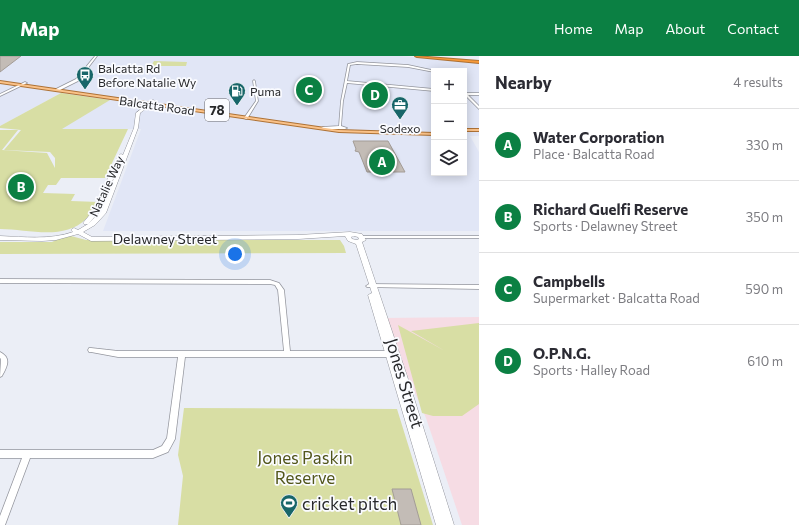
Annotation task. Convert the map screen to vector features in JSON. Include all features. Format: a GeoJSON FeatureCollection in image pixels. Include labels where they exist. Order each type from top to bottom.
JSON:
{"type":"FeatureCollection","features":[{"type":"Feature","properties":{"kind":"highway"},"geometry":{"type":"LineString","coordinates":[[417,56],[478,62]]}},
{"type":"Feature","properties":{"kind":"main road","name":"Balcatta Road"},"geometry":{"type":"LineString","coordinates":[[0,79],[151,102]]}},
{"type":"Feature","properties":{"kind":"main road","name":"Balcatta Road"},"geometry":{"type":"LineString","coordinates":[[0,82],[327,126],[431,130]]}},
{"type":"Feature","properties":{"kind":"main road","name":"Balcatta Road"},"geometry":{"type":"LineString","coordinates":[[246,115],[319,128],[356,132],[431,134]]}},
{"type":"Feature","properties":{"kind":"main road"},"geometry":{"type":"LineString","coordinates":[[467,130],[479,130]]}},
{"type":"Feature","properties":{"kind":"main road"},"geometry":{"type":"LineString","coordinates":[[467,134],[479,134]]}},
{"type":"Feature","properties":{"kind":"street"},"geometry":{"type":"LineString","coordinates":[[57,90],[78,80],[96,56]]}},
{"type":"Feature","properties":{"kind":"street"},"geometry":{"type":"LineString","coordinates":[[339,127],[349,64],[356,62],[407,66],[431,70]]}},
{"type":"Feature","properties":{"kind":"street"},"geometry":{"type":"LineString","coordinates":[[246,115],[257,101],[254,80]]}},
{"type":"Feature","properties":{"kind":"street"},"geometry":{"type":"LineString","coordinates":[[346,82],[431,90]]}},
{"type":"Feature","properties":{"kind":"street"},"geometry":{"type":"LineString","coordinates":[[0,95],[26,83]]}},
{"type":"Feature","properties":{"kind":"street"},"geometry":{"type":"LineString","coordinates":[[467,94],[479,94]]}},
{"type":"Feature","properties":{"kind":"street"},"geometry":{"type":"LineString","coordinates":[[467,96],[479,108]]}},
{"type":"Feature","properties":{"kind":"street","name":"Natalie Way"},"geometry":{"type":"LineString","coordinates":[[78,230],[98,219],[103,213],[136,128],[138,113],[151,102]]}},
{"type":"Feature","properties":{"kind":"street","name":"Natalie Way"},"geometry":{"type":"LineString","coordinates":[[78,230],[89,221],[95,213],[134,126],[136,112],[151,102]]}},
{"type":"Feature","properties":{"kind":"street"},"geometry":{"type":"LineString","coordinates":[[319,128],[339,127],[356,132]]}},
{"type":"Feature","properties":{"kind":"street","name":"Delawney Street"},"geometry":{"type":"LineString","coordinates":[[0,238],[52,239],[78,230],[91,238],[298,237],[355,239],[479,237]]}},
{"type":"Feature","properties":{"kind":"street","name":"Jones Street"},"geometry":{"type":"LineString","coordinates":[[355,239],[435,478],[448,525]]}},
{"type":"Feature","properties":{"kind":"street"},"geometry":{"type":"LineString","coordinates":[[0,281],[270,282],[277,284],[281,290],[288,354]]}},
{"type":"Feature","properties":{"kind":"street"},"geometry":{"type":"LineString","coordinates":[[371,286],[479,287]]}},
{"type":"Feature","properties":{"kind":"street"},"geometry":{"type":"LineString","coordinates":[[91,350],[118,354],[393,354]]}},
{"type":"Feature","properties":{"kind":"street"},"geometry":{"type":"LineString","coordinates":[[0,454],[153,454],[165,449],[171,439],[182,354]]}},
{"type":"Feature","properties":{"kind":"street","name":"Jones Street"},"geometry":{"type":"LineString","coordinates":[[393,354],[441,525]]}},
{"type":"Feature","properties":{"kind":"street"},"geometry":{"type":"LineString","coordinates":[[0,355],[4,358],[4,366],[0,374]]}},
{"type":"Feature","properties":{"kind":"street"},"geometry":{"type":"LineString","coordinates":[[2,525],[28,454]]}},
{"type":"Feature","properties":{"kind":"shaded area"},"geometry":{"type":"Polygon","coordinates":[[[0,56],[400,56],[479,63],[479,136],[470,136],[479,152],[479,231],[103,231],[141,129],[61,129],[61,93],[0,126],[0,56]]]}},
{"type":"Feature","properties":{"kind":"shaded area"},"geometry":{"type":"Polygon","coordinates":[[[479,317],[479,525],[462,525],[426,418],[382,318],[479,317]]]}},
{"type":"Feature","properties":{"kind":"green space"},"geometry":{"type":"Polygon","coordinates":[[[154,61],[187,62],[186,66],[151,66],[154,61]]]}},
{"type":"Feature","properties":{"kind":"green space"},"geometry":{"type":"Polygon","coordinates":[[[61,93],[110,100],[62,129],[128,129],[105,178],[61,178],[56,185],[48,185],[43,193],[75,194],[71,201],[99,202],[86,219],[77,226],[67,230],[57,232],[34,232],[0,229],[0,130],[18,130],[2,150],[47,153],[55,168],[55,158],[50,152],[4,150],[21,130],[0,128],[0,126],[61,93]]]}},
{"type":"Feature","properties":{"kind":"green space"},"geometry":{"type":"Polygon","coordinates":[[[71,236],[86,240],[340,240],[346,253],[0,254],[0,242],[52,242],[60,238],[71,236]]]}},
{"type":"Feature","properties":{"kind":"green space"},"geometry":{"type":"Polygon","coordinates":[[[479,323],[479,404],[462,416],[433,416],[422,413],[398,325],[445,351],[411,331],[479,323]]]}},
{"type":"Feature","properties":{"kind":"green space","name":"Jones Paskin Reserve"},"geometry":{"type":"Polygon","coordinates":[[[184,408],[397,409],[433,525],[178,525],[183,476],[178,455],[184,408]]]}},
{"type":"Feature","properties":{"kind":"building"},"geometry":{"type":"Polygon","coordinates":[[[0,56],[21,56],[0,72],[0,56]]]}},
{"type":"Feature","properties":{"kind":"building"},"geometry":{"type":"Polygon","coordinates":[[[353,141],[388,141],[405,172],[367,172],[359,152],[355,151],[356,149],[353,141]]]}},
{"type":"Feature","properties":{"kind":"building"},"geometry":{"type":"Polygon","coordinates":[[[392,489],[411,489],[421,525],[401,525],[392,489]]]}},
{"type":"Feature","properties":{"kind":"place","name":"Balcatta Rd Before Natalie Wy"},"geometry":{"type":"Point","coordinates":[85,90]}},
{"type":"Feature","properties":{"kind":"place","name":"Campbells"},"geometry":{"type":"Point","coordinates":[309,90]}},
{"type":"Feature","properties":{"kind":"place","name":"O.P.N.G."},"geometry":{"type":"Point","coordinates":[375,95]}},
{"type":"Feature","properties":{"kind":"place","name":"Puma"},"geometry":{"type":"Point","coordinates":[237,106]}},
{"type":"Feature","properties":{"kind":"place","name":"Sodexo"},"geometry":{"type":"Point","coordinates":[400,120]}},
{"type":"Feature","properties":{"kind":"place","name":"Water Corporation"},"geometry":{"type":"Point","coordinates":[382,162]}},
{"type":"Feature","properties":{"kind":"place","name":"Richard Guelfi Reserve"},"geometry":{"type":"Point","coordinates":[21,187]}},
{"type":"Feature","properties":{"kind":"place","name":"cricket pitch"},"geometry":{"type":"Point","coordinates":[289,518]}}]}
